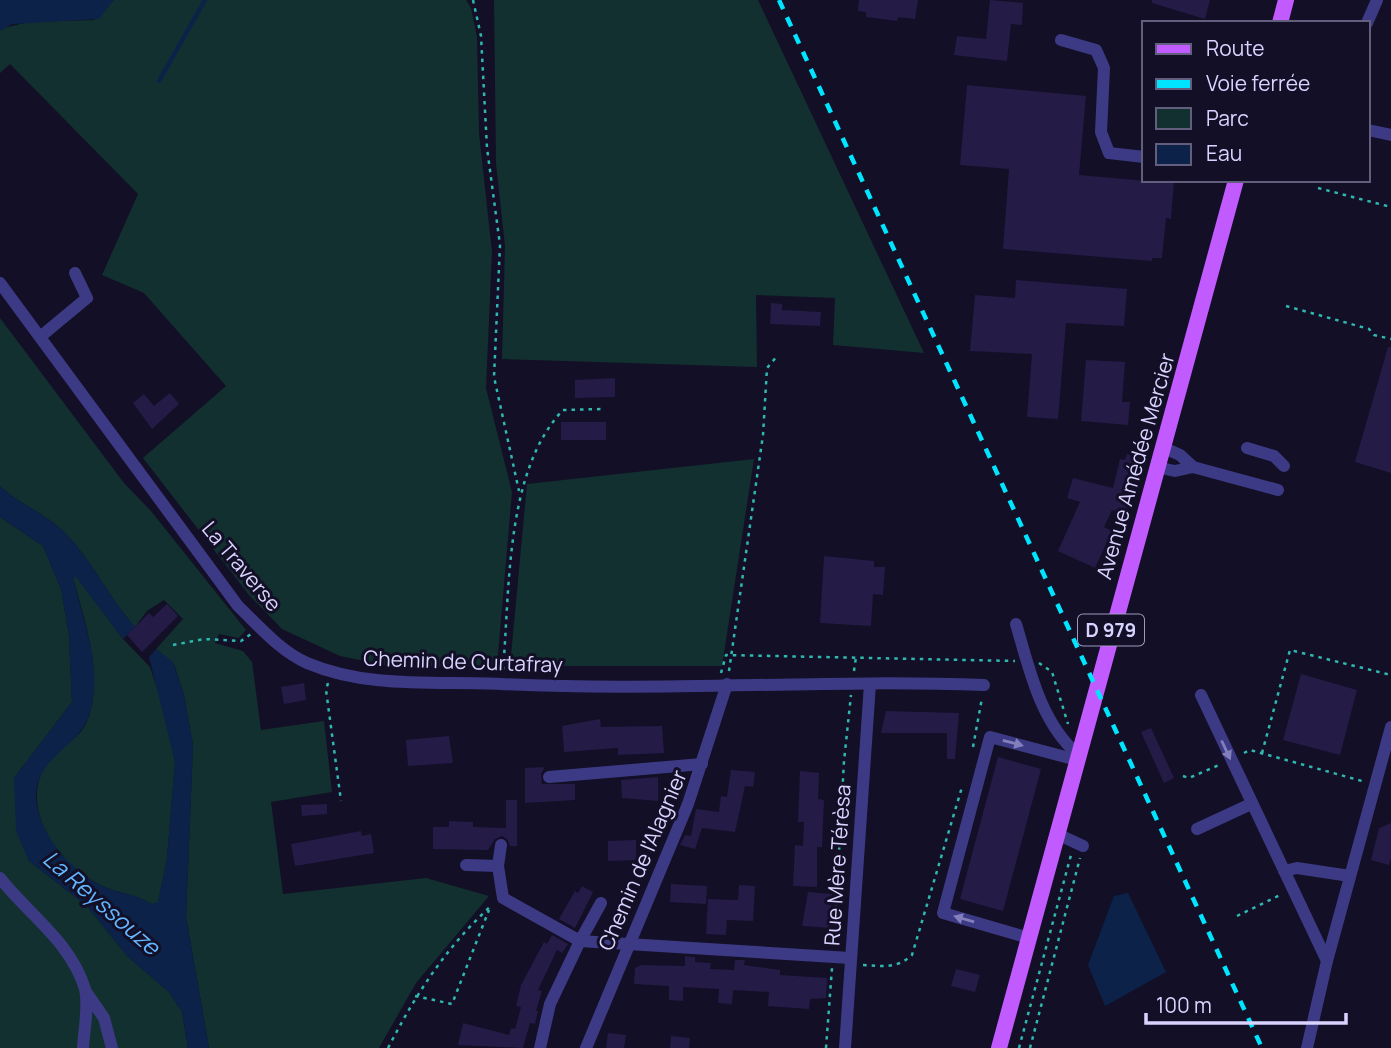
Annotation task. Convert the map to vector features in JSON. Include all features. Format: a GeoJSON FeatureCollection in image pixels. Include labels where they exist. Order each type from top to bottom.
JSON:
{"type":"FeatureCollection","features":[{"type":"Feature","properties":{"kind":"main road"},"geometry":{"type":"LineString","coordinates":[[1281,21],[1286,0]]}},
{"type":"Feature","properties":{"kind":"main road","name":"Avenue Amédée Mercier"},"geometry":{"type":"LineString","coordinates":[[999,1048],[1235,182]]}},
{"type":"Feature","properties":{"kind":"street"},"geometry":{"type":"LineString","coordinates":[[1368,21],[1377,0]]}},
{"type":"Feature","properties":{"kind":"street"},"geometry":{"type":"LineString","coordinates":[[1061,40],[1096,50],[1104,68],[1101,132],[1109,153],[1142,157]]}},
{"type":"Feature","properties":{"kind":"street"},"geometry":{"type":"LineString","coordinates":[[1370,130],[1391,135]]}},
{"type":"Feature","properties":{"kind":"street"},"geometry":{"type":"LineString","coordinates":[[40,337],[87,298],[75,273]]}},
{"type":"Feature","properties":{"kind":"street","name":"Chemin de Curtafray"},"geometry":{"type":"LineString","coordinates":[[0,283],[238,606],[274,642],[306,662],[332,671],[394,682],[904,682],[984,685]]}},
{"type":"Feature","properties":{"kind":"street"},"geometry":{"type":"LineString","coordinates":[[1162,447],[1180,455],[1193,467],[1278,490]]}},
{"type":"Feature","properties":{"kind":"street"},"geometry":{"type":"LineString","coordinates":[[1247,448],[1274,456],[1284,466]]}},
{"type":"Feature","properties":{"kind":"street"},"geometry":{"type":"LineString","coordinates":[[1156,467],[1175,471],[1193,467]]}},
{"type":"Feature","properties":{"kind":"street"},"geometry":{"type":"LineString","coordinates":[[1016,624],[1044,712],[1078,757]]}},
{"type":"Feature","properties":{"kind":"street","name":"Chemin de l'Alagnier"},"geometry":{"type":"LineString","coordinates":[[586,1048],[702,764],[727,684]]}},
{"type":"Feature","properties":{"kind":"street","name":"Rue Mère Térèsa"},"geometry":{"type":"LineString","coordinates":[[845,1048],[870,684]]}},
{"type":"Feature","properties":{"kind":"street"},"geometry":{"type":"LineString","coordinates":[[1200,695],[1327,961]]}},
{"type":"Feature","properties":{"kind":"street"},"geometry":{"type":"LineString","coordinates":[[1307,1048],[1327,961],[1391,727]]}},
{"type":"Feature","properties":{"kind":"street"},"geometry":{"type":"LineString","coordinates":[[1029,938],[943,913],[990,737],[1078,757]]}},
{"type":"Feature","properties":{"kind":"street"},"geometry":{"type":"LineString","coordinates":[[549,777],[702,764]]}},
{"type":"Feature","properties":{"kind":"street"},"geometry":{"type":"LineString","coordinates":[[1197,829],[1251,804]]}},
{"type":"Feature","properties":{"kind":"street"},"geometry":{"type":"LineString","coordinates":[[1057,834],[1079,844]]}},
{"type":"Feature","properties":{"kind":"street"},"geometry":{"type":"LineString","coordinates":[[501,845],[498,866],[503,898],[580,941],[833,957],[850,961]]}},
{"type":"Feature","properties":{"kind":"street"},"geometry":{"type":"LineString","coordinates":[[466,865],[498,866]]}},
{"type":"Feature","properties":{"kind":"street"},"geometry":{"type":"LineString","coordinates":[[1284,871],[1297,868],[1350,876]]}},
{"type":"Feature","properties":{"kind":"street"},"geometry":{"type":"LineString","coordinates":[[0,878],[58,942],[77,971],[85,991],[104,1018],[112,1048]]}},
{"type":"Feature","properties":{"kind":"street"},"geometry":{"type":"LineString","coordinates":[[540,1048],[550,1004],[601,903]]}},
{"type":"Feature","properties":{"kind":"street"},"geometry":{"type":"LineString","coordinates":[[83,1048],[85,991]]}},
{"type":"Feature","properties":{"kind":"path"},"geometry":{"type":"LineString","coordinates":[[473,0],[481,36],[486,148],[500,245],[494,377],[519,491]]}},
{"type":"Feature","properties":{"kind":"path"},"geometry":{"type":"LineString","coordinates":[[1318,188],[1391,207]]}},
{"type":"Feature","properties":{"kind":"path"},"geometry":{"type":"LineString","coordinates":[[1286,306],[1369,329],[1374,335],[1391,340]]}},
{"type":"Feature","properties":{"kind":"path"},"geometry":{"type":"LineString","coordinates":[[727,684],[763,435],[767,368],[778,355]]}},
{"type":"Feature","properties":{"kind":"path"},"geometry":{"type":"LineString","coordinates":[[501,684],[519,491],[541,438],[564,410],[602,409]]}},
{"type":"Feature","properties":{"kind":"path"},"geometry":{"type":"LineString","coordinates":[[173,645],[204,639],[241,642],[260,628]]}},
{"type":"Feature","properties":{"kind":"path"},"geometry":{"type":"LineString","coordinates":[[1375,785],[1259,753],[1290,650],[1391,675]]}},
{"type":"Feature","properties":{"kind":"path"},"geometry":{"type":"LineString","coordinates":[[715,675],[723,670],[726,655],[1027,661],[1040,663],[1052,672],[1069,727]]}},
{"type":"Feature","properties":{"kind":"path"},"geometry":{"type":"LineString","coordinates":[[826,1048],[844,761],[856,656]]}},
{"type":"Feature","properties":{"kind":"path"},"geometry":{"type":"LineString","coordinates":[[332,671],[326,690],[341,801]]}},
{"type":"Feature","properties":{"kind":"path"},"geometry":{"type":"LineString","coordinates":[[972,753],[984,685]]}},
{"type":"Feature","properties":{"kind":"path"},"geometry":{"type":"LineString","coordinates":[[850,961],[890,967],[903,963],[912,955],[964,779]]}},
{"type":"Feature","properties":{"kind":"path"},"geometry":{"type":"LineString","coordinates":[[1019,1048],[1079,844]]}},
{"type":"Feature","properties":{"kind":"path"},"geometry":{"type":"LineString","coordinates":[[1030,1048],[1079,844]]}},
{"type":"Feature","properties":{"kind":"path"},"geometry":{"type":"LineString","coordinates":[[1237,916],[1293,889]]}},
{"type":"Feature","properties":{"kind":"path"},"geometry":{"type":"LineString","coordinates":[[388,1048],[415,996],[445,953],[491,906],[503,898]]}},
{"type":"Feature","properties":{"kind":"path"},"geometry":{"type":"LineString","coordinates":[[415,996],[452,1004],[491,906]]}},
{"type":"Feature","properties":{"kind":"green space"},"geometry":{"type":"Polygon","coordinates":[[[114,0],[466,0],[471,8],[477,37],[479,133],[492,252],[486,388],[512,492],[497,666],[395,667],[340,656],[282,629],[249,595],[143,458],[226,386],[144,293],[102,275],[138,194],[10,64],[0,73],[0,31],[3,28],[29,22],[94,20],[114,0]]]}},
{"type":"Feature","properties":{"kind":"green space"},"geometry":{"type":"Polygon","coordinates":[[[494,0],[758,0],[924,353],[833,345],[835,298],[756,295],[757,367],[502,359],[505,246],[496,164],[494,0]]]}},
{"type":"Feature","properties":{"kind":"green space"},"geometry":{"type":"Polygon","coordinates":[[[0,318],[124,483],[151,511],[246,630],[239,638],[219,634],[215,643],[243,651],[252,662],[261,730],[324,721],[332,792],[271,802],[283,894],[426,878],[489,896],[416,983],[379,1048],[209,1048],[186,917],[193,745],[184,695],[174,664],[156,649],[183,619],[164,600],[147,611],[135,627],[85,556],[66,534],[0,486],[0,318]]]}},
{"type":"Feature","properties":{"kind":"green space"},"geometry":{"type":"Polygon","coordinates":[[[754,459],[722,666],[510,666],[527,484],[754,459]]]}},
{"type":"Feature","properties":{"kind":"green space"},"geometry":{"type":"Polygon","coordinates":[[[0,517],[43,546],[61,589],[69,635],[72,702],[14,778],[29,861],[87,906],[127,956],[169,992],[182,1012],[188,1048],[0,1048],[0,517]]]}},
{"type":"Feature","properties":{"kind":"green space"},"geometry":{"type":"Polygon","coordinates":[[[76,576],[123,639],[150,667],[161,700],[175,762],[167,859],[158,903],[151,904],[108,889],[79,871],[57,849],[42,823],[38,808],[39,779],[57,753],[82,730],[89,717],[94,693],[93,659],[73,578],[76,576]]]}},
{"type":"Feature","properties":{"kind":"water"},"geometry":{"type":"Polygon","coordinates":[[[0,0],[114,0],[99,19],[12,24],[0,31],[0,0]]]}},
{"type":"Feature","properties":{"kind":"water","name":"La Reyssouze"},"geometry":{"type":"Polygon","coordinates":[[[0,486],[66,534],[85,556],[135,627],[123,639],[76,577],[73,578],[93,659],[94,692],[83,728],[44,770],[37,786],[37,803],[49,837],[74,867],[102,886],[151,904],[158,902],[167,858],[175,762],[149,657],[156,649],[173,662],[184,695],[193,745],[186,917],[209,1048],[188,1048],[182,1012],[169,992],[127,956],[87,906],[29,861],[16,831],[14,778],[72,702],[69,635],[61,589],[43,546],[0,517],[0,486]]]}},
{"type":"Feature","properties":{"kind":"water"},"geometry":{"type":"Polygon","coordinates":[[[1128,893],[1166,972],[1105,1006],[1088,965],[1114,896],[1128,893]]]}},
{"type":"Feature","properties":{"kind":"building"},"geometry":{"type":"Polygon","coordinates":[[[859,0],[918,0],[915,19],[898,17],[897,21],[866,17],[866,12],[858,11],[859,0]]]}},
{"type":"Feature","properties":{"kind":"building"},"geometry":{"type":"Polygon","coordinates":[[[990,0],[1023,3],[1022,25],[1011,24],[1007,61],[954,55],[957,36],[986,39],[990,0]]]}},
{"type":"Feature","properties":{"kind":"building"},"geometry":{"type":"Polygon","coordinates":[[[1152,0],[1210,0],[1205,19],[1152,3],[1152,0]]]}},
{"type":"Feature","properties":{"kind":"building"},"geometry":{"type":"Polygon","coordinates":[[[967,85],[1086,96],[1079,175],[1142,182],[1174,182],[1171,219],[1166,218],[1162,258],[1152,258],[1152,261],[1003,249],[1009,169],[960,165],[967,85]]]}},
{"type":"Feature","properties":{"kind":"building"},"geometry":{"type":"Polygon","coordinates":[[[1016,280],[1127,289],[1124,326],[1066,323],[1058,419],[1027,417],[1032,354],[970,351],[975,295],[1015,298],[1016,280]]]}},
{"type":"Feature","properties":{"kind":"building"},"geometry":{"type":"Polygon","coordinates":[[[771,303],[782,304],[782,310],[821,312],[820,326],[770,324],[771,303]]]}},
{"type":"Feature","properties":{"kind":"building"},"geometry":{"type":"Polygon","coordinates":[[[1388,347],[1391,347],[1391,473],[1355,462],[1388,347]]]}},
{"type":"Feature","properties":{"kind":"building"},"geometry":{"type":"Polygon","coordinates":[[[1086,360],[1125,362],[1122,402],[1130,402],[1128,425],[1081,421],[1086,360]]]}},
{"type":"Feature","properties":{"kind":"building"},"geometry":{"type":"Polygon","coordinates":[[[615,378],[615,397],[575,398],[575,380],[615,378]]]}},
{"type":"Feature","properties":{"kind":"building"},"geometry":{"type":"Polygon","coordinates":[[[170,393],[179,404],[152,429],[133,403],[144,394],[154,406],[170,393]]]}},
{"type":"Feature","properties":{"kind":"building"},"geometry":{"type":"Polygon","coordinates":[[[561,422],[606,422],[606,440],[561,440],[561,422]]]}},
{"type":"Feature","properties":{"kind":"building"},"geometry":{"type":"Polygon","coordinates":[[[1127,454],[1142,456],[1126,514],[1112,510],[1104,527],[1112,531],[1095,568],[1058,551],[1080,502],[1067,498],[1073,478],[1113,488],[1120,459],[1125,460],[1127,454]]]}},
{"type":"Feature","properties":{"kind":"building"},"geometry":{"type":"Polygon","coordinates":[[[824,556],[874,561],[874,567],[885,567],[883,595],[873,594],[871,626],[820,623],[824,556]]]}},
{"type":"Feature","properties":{"kind":"building"},"geometry":{"type":"Polygon","coordinates":[[[167,604],[178,616],[142,652],[127,635],[149,613],[153,617],[167,604]]]}},
{"type":"Feature","properties":{"kind":"building"},"geometry":{"type":"Polygon","coordinates":[[[1301,674],[1357,690],[1340,755],[1283,740],[1301,674]]]}},
{"type":"Feature","properties":{"kind":"building"},"geometry":{"type":"Polygon","coordinates":[[[304,683],[306,700],[284,704],[281,687],[304,683]]]}},
{"type":"Feature","properties":{"kind":"building"},"geometry":{"type":"Polygon","coordinates":[[[886,711],[959,713],[955,759],[947,759],[947,733],[881,733],[886,711]]]}},
{"type":"Feature","properties":{"kind":"building"},"geometry":{"type":"Polygon","coordinates":[[[600,719],[601,727],[662,726],[664,753],[618,755],[618,748],[564,752],[562,726],[600,719]]]}},
{"type":"Feature","properties":{"kind":"building"},"geometry":{"type":"Polygon","coordinates":[[[1151,728],[1174,778],[1164,783],[1141,732],[1151,728]]]}},
{"type":"Feature","properties":{"kind":"building"},"geometry":{"type":"Polygon","coordinates":[[[449,736],[453,763],[408,766],[406,740],[449,736]]]}},
{"type":"Feature","properties":{"kind":"building"},"geometry":{"type":"Polygon","coordinates":[[[998,757],[1041,769],[1003,911],[960,899],[998,757]]]}},
{"type":"Feature","properties":{"kind":"building"},"geometry":{"type":"Polygon","coordinates":[[[545,767],[541,774],[542,784],[575,784],[575,800],[525,803],[525,768],[545,767]]]}},
{"type":"Feature","properties":{"kind":"building"},"geometry":{"type":"Polygon","coordinates":[[[731,770],[755,772],[753,787],[745,786],[735,832],[702,828],[695,849],[680,845],[685,835],[691,836],[696,809],[719,812],[721,796],[727,797],[731,770]]]}},
{"type":"Feature","properties":{"kind":"building"},"geometry":{"type":"Polygon","coordinates":[[[800,771],[819,773],[818,799],[824,800],[822,847],[817,847],[817,887],[793,886],[795,845],[803,846],[804,822],[798,822],[800,771]]]}},
{"type":"Feature","properties":{"kind":"building"},"geometry":{"type":"Polygon","coordinates":[[[658,777],[658,801],[622,798],[621,780],[658,777]]]}},
{"type":"Feature","properties":{"kind":"building"},"geometry":{"type":"Polygon","coordinates":[[[506,800],[517,800],[517,846],[510,846],[502,836],[495,839],[488,850],[433,849],[433,827],[449,827],[449,821],[473,822],[473,827],[506,828],[506,800]]]}},
{"type":"Feature","properties":{"kind":"building"},"geometry":{"type":"Polygon","coordinates":[[[327,804],[327,814],[302,816],[301,805],[327,804]]]}},
{"type":"Feature","properties":{"kind":"building"},"geometry":{"type":"Polygon","coordinates":[[[1391,823],[1389,865],[1371,860],[1379,828],[1391,823]]]}},
{"type":"Feature","properties":{"kind":"building"},"geometry":{"type":"Polygon","coordinates":[[[361,831],[362,836],[371,834],[374,853],[295,866],[291,844],[361,831]]]}},
{"type":"Feature","properties":{"kind":"building"},"geometry":{"type":"Polygon","coordinates":[[[636,840],[636,860],[608,861],[608,841],[636,840]]]}},
{"type":"Feature","properties":{"kind":"building"},"geometry":{"type":"Polygon","coordinates":[[[671,884],[707,886],[706,904],[670,902],[671,884]]]}},
{"type":"Feature","properties":{"kind":"building"},"geometry":{"type":"Polygon","coordinates":[[[739,885],[755,886],[753,921],[727,920],[726,935],[706,934],[708,899],[738,900],[739,885]]]}},
{"type":"Feature","properties":{"kind":"building"},"geometry":{"type":"Polygon","coordinates":[[[582,886],[593,892],[575,928],[559,919],[575,891],[578,893],[582,886]]]}},
{"type":"Feature","properties":{"kind":"building"},"geometry":{"type":"Polygon","coordinates":[[[808,892],[832,894],[830,928],[802,926],[808,892]]]}},
{"type":"Feature","properties":{"kind":"building"},"geometry":{"type":"Polygon","coordinates":[[[552,935],[568,944],[562,953],[557,950],[538,990],[542,991],[535,1024],[530,1023],[523,1048],[458,1045],[463,1023],[509,1035],[511,1028],[515,1029],[521,1007],[516,1006],[521,985],[544,942],[547,944],[552,935]]]}},
{"type":"Feature","properties":{"kind":"building"},"geometry":{"type":"Polygon","coordinates":[[[685,956],[695,957],[695,962],[711,963],[710,969],[734,970],[735,960],[745,960],[744,965],[780,970],[780,975],[827,978],[826,998],[810,999],[809,1009],[768,1006],[769,992],[733,990],[732,1004],[718,1003],[719,989],[683,987],[683,1001],[669,1000],[669,986],[634,984],[635,968],[641,965],[685,966],[685,956]]]}},
{"type":"Feature","properties":{"kind":"building"},"geometry":{"type":"Polygon","coordinates":[[[956,969],[980,975],[975,992],[951,986],[956,969]]]}},
{"type":"Feature","properties":{"kind":"building"},"geometry":{"type":"Polygon","coordinates":[[[608,1033],[626,1035],[624,1048],[606,1048],[608,1033]]]}},
{"type":"Feature","properties":{"kind":"building"},"geometry":{"type":"Polygon","coordinates":[[[671,1036],[690,1038],[689,1048],[670,1048],[671,1036]]]}},
{"type":"Feature","properties":{"kind":"waterway"},"geometry":{"type":"LineString","coordinates":[[159,81],[205,0]]}},
{"type":"Feature","properties":{"kind":"railway"},"geometry":{"type":"LineString","coordinates":[[779,0],[1262,1048]]}}]}
